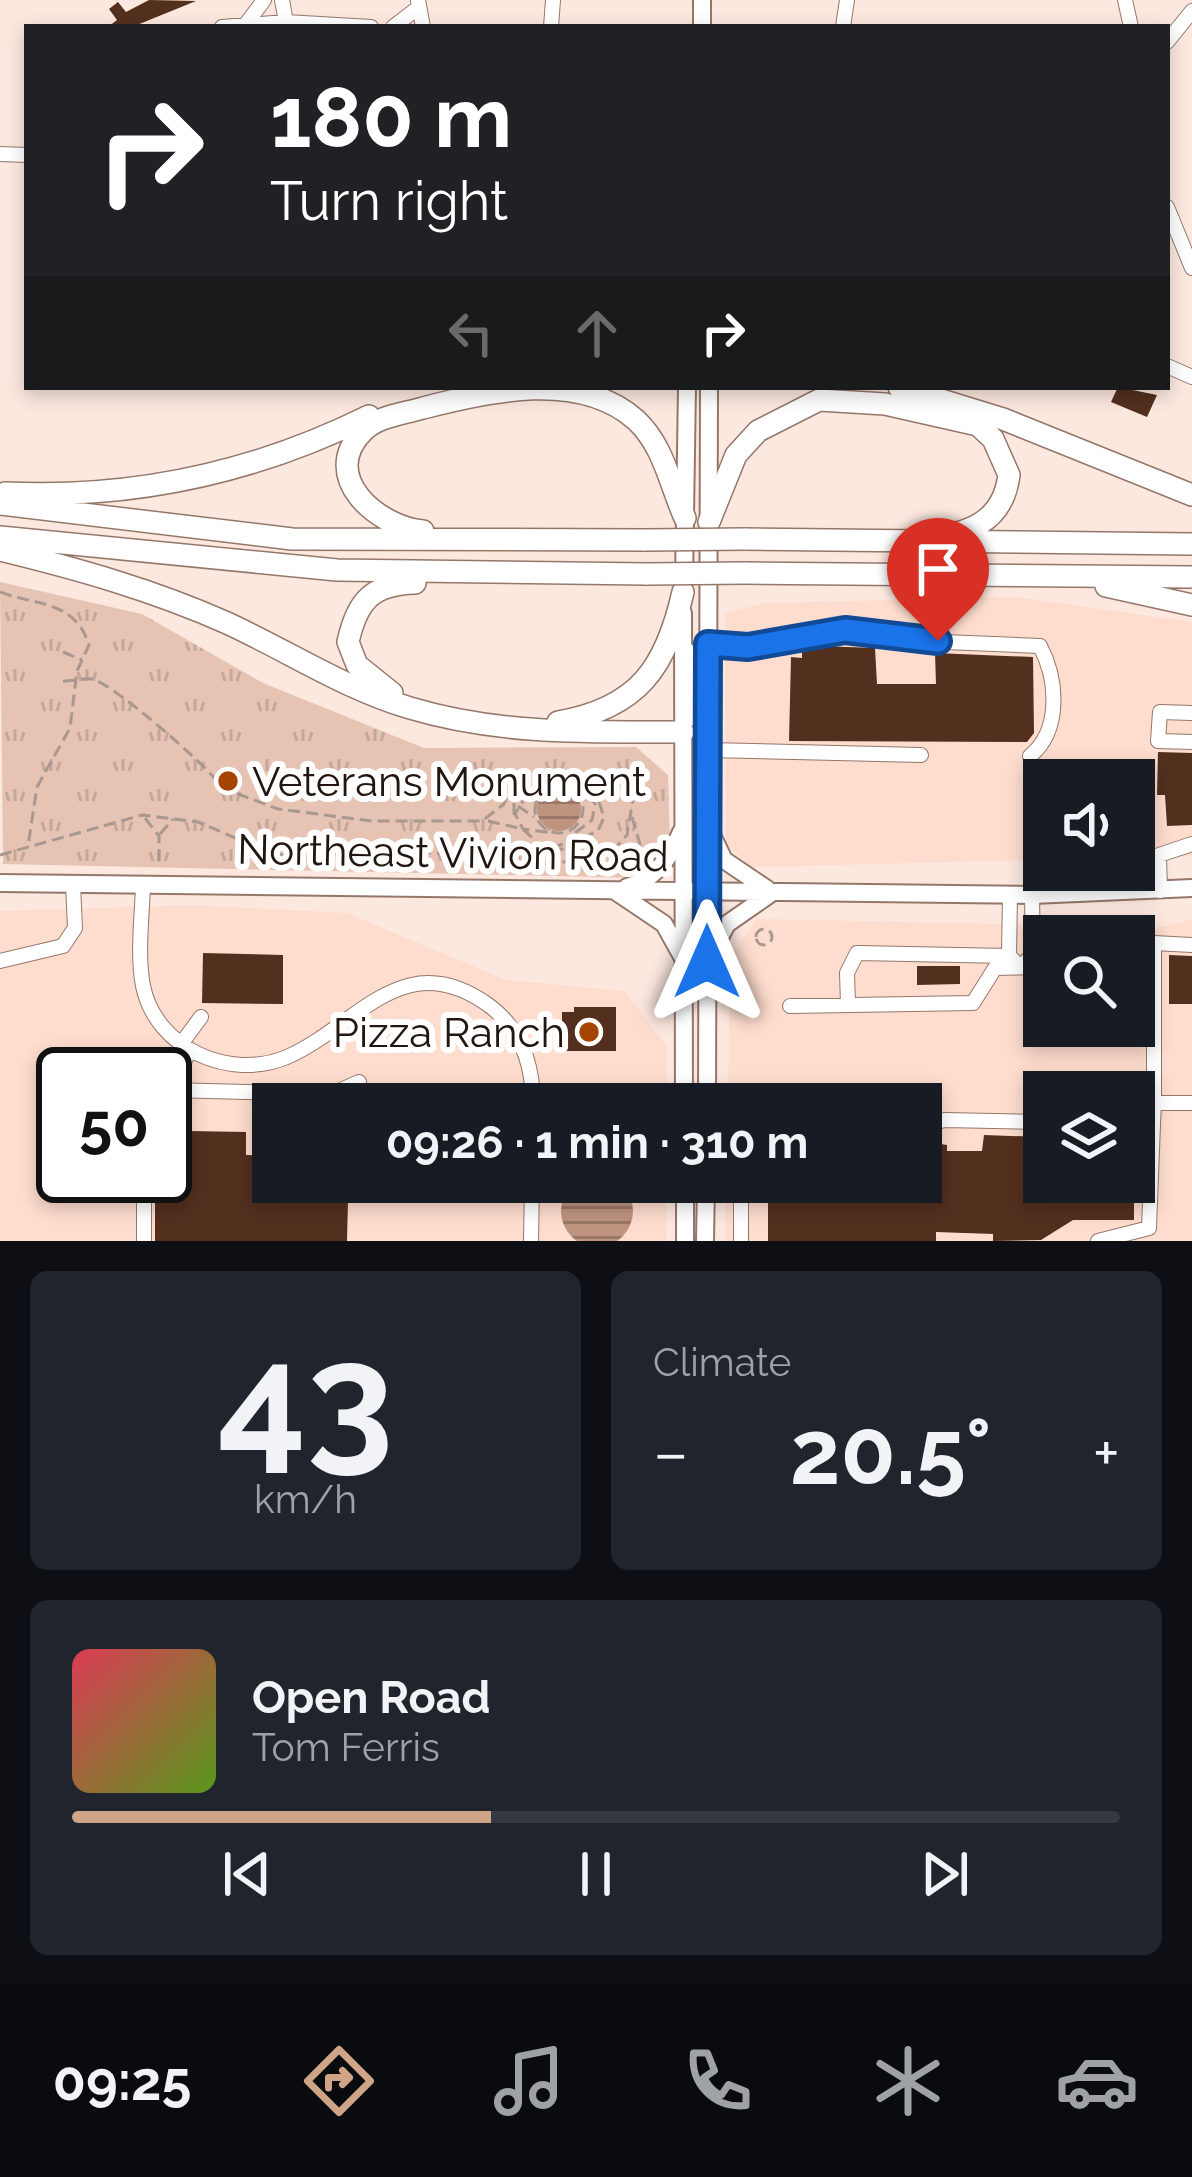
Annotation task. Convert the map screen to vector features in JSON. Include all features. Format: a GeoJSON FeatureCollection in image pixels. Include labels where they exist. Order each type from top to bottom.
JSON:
{"type":"FeatureCollection","features":[{"type":"Feature","properties":{"kind":"highway"},"geometry":{"type":"LineString","coordinates":[[0,493],[59,495],[158,488],[243,466],[375,413],[456,390]]}},
{"type":"Feature","properties":{"kind":"highway"},"geometry":{"type":"LineString","coordinates":[[909,390],[1003,419],[1192,495]]}},
{"type":"Feature","properties":{"kind":"highway"},"geometry":{"type":"LineString","coordinates":[[512,543],[383,522],[354,490],[349,466],[354,443],[377,421],[434,405],[504,391],[581,393],[616,407],[648,434],[685,518]]}},
{"type":"Feature","properties":{"kind":"highway"},"geometry":{"type":"LineString","coordinates":[[709,522],[736,455],[758,431],[819,400],[885,404],[978,425],[993,440],[1009,476],[998,511],[984,524],[916,542]]}},
{"type":"Feature","properties":{"kind":"highway"},"geometry":{"type":"LineString","coordinates":[[0,504],[292,539],[1192,544]]}},
{"type":"Feature","properties":{"kind":"highway"},"geometry":{"type":"LineString","coordinates":[[0,537],[337,569],[1192,577]]}},
{"type":"Feature","properties":{"kind":"highway"},"geometry":{"type":"LineString","coordinates":[[0,550],[172,600],[359,690],[413,710],[530,731],[683,732]]}},
{"type":"Feature","properties":{"kind":"highway"},"geometry":{"type":"LineString","coordinates":[[481,571],[444,582],[392,584],[370,593],[354,615],[348,642],[358,665],[397,696],[512,719],[581,718],[616,706],[643,683],[672,642],[683,592]]}},
{"type":"Feature","properties":{"kind":"highway"},"geometry":{"type":"LineString","coordinates":[[1064,577],[1192,604]]}},
{"type":"Feature","properties":{"kind":"main road"},"geometry":{"type":"LineString","coordinates":[[684,1083],[682,639],[687,390]]}},
{"type":"Feature","properties":{"kind":"main road"},"geometry":{"type":"LineString","coordinates":[[706,1083],[709,390]]}},
{"type":"Feature","properties":{"kind":"main road"},"geometry":{"type":"LineString","coordinates":[[682,639],[694,670],[694,847],[707,891]]}},
{"type":"Feature","properties":{"kind":"main road"},"geometry":{"type":"LineString","coordinates":[[614,891],[644,883],[673,850],[684,824]]}},
{"type":"Feature","properties":{"kind":"main road"},"geometry":{"type":"LineString","coordinates":[[707,824],[724,860],[773,892],[727,924],[707,962]]}},
{"type":"Feature","properties":{"kind":"main road","name":"Northeast Vivion Road"},"geometry":{"type":"LineString","coordinates":[[0,883],[1010,895],[1192,888]]}},
{"type":"Feature","properties":{"kind":"main road"},"geometry":{"type":"LineString","coordinates":[[614,891],[664,924],[685,962]]}},
{"type":"Feature","properties":{"kind":"main road"},"geometry":{"type":"LineString","coordinates":[[685,1203],[685,1241]]}},
{"type":"Feature","properties":{"kind":"main road"},"geometry":{"type":"LineString","coordinates":[[706,1203],[706,1241]]}},
{"type":"Feature","properties":{"kind":"street"},"geometry":{"type":"LineString","coordinates":[[246,24],[264,0]]}},
{"type":"Feature","properties":{"kind":"street"},"geometry":{"type":"LineString","coordinates":[[282,0],[286,22]]}},
{"type":"Feature","properties":{"kind":"street"},"geometry":{"type":"LineString","coordinates":[[395,24],[418,3]]}},
{"type":"Feature","properties":{"kind":"street"},"geometry":{"type":"LineString","coordinates":[[1170,38],[1192,11]]}},
{"type":"Feature","properties":{"kind":"street"},"geometry":{"type":"LineString","coordinates":[[246,24],[320,24]]}},
{"type":"Feature","properties":{"kind":"street"},"geometry":{"type":"LineString","coordinates":[[1170,214],[1192,268]]}},
{"type":"Feature","properties":{"kind":"street"},"geometry":{"type":"LineString","coordinates":[[708,644],[748,647],[845,630],[896,640],[1040,646],[1050,665],[1052,724],[1048,742],[1030,756]]}},
{"type":"Feature","properties":{"kind":"street"},"geometry":{"type":"LineString","coordinates":[[1192,713],[1160,712],[1156,718],[1158,741],[1192,742]]}},
{"type":"Feature","properties":{"kind":"street"},"geometry":{"type":"LineString","coordinates":[[708,750],[921,754]]}},
{"type":"Feature","properties":{"kind":"street"},"geometry":{"type":"LineString","coordinates":[[1160,891],[1159,855],[1164,848],[1192,844]]}},
{"type":"Feature","properties":{"kind":"street"},"geometry":{"type":"LineString","coordinates":[[0,961],[62,946],[76,920],[73,884]]}},
{"type":"Feature","properties":{"kind":"street"},"geometry":{"type":"LineString","coordinates":[[143,885],[144,992],[161,1023],[185,1047],[201,1017]]}},
{"type":"Feature","properties":{"kind":"street"},"geometry":{"type":"LineString","coordinates":[[1010,895],[1015,961]]}},
{"type":"Feature","properties":{"kind":"street"},"geometry":{"type":"LineString","coordinates":[[790,1006],[973,1004],[995,968],[1033,954],[1032,895]]}},
{"type":"Feature","properties":{"kind":"street"},"geometry":{"type":"LineString","coordinates":[[1155,943],[1192,945]]}},
{"type":"Feature","properties":{"kind":"street"},"geometry":{"type":"LineString","coordinates":[[848,1004],[847,973],[857,953],[1023,963]]}},
{"type":"Feature","properties":{"kind":"street"},"geometry":{"type":"LineString","coordinates":[[192,1049],[236,1065],[271,1062],[306,1046],[378,995],[410,986],[443,986],[490,1007],[514,1032],[528,1061],[530,1083]]}},
{"type":"Feature","properties":{"kind":"street"},"geometry":{"type":"LineString","coordinates":[[192,1095],[332,1094],[359,1082]]}},
{"type":"Feature","properties":{"kind":"street"},"geometry":{"type":"LineString","coordinates":[[1155,1103],[1192,1103]]}},
{"type":"Feature","properties":{"kind":"street"},"geometry":{"type":"LineString","coordinates":[[942,1121],[1023,1122]]}},
{"type":"Feature","properties":{"kind":"street"},"geometry":{"type":"LineString","coordinates":[[144,1203],[144,1241]]}},
{"type":"Feature","properties":{"kind":"street"},"geometry":{"type":"LineString","coordinates":[[531,1241],[532,1203]]}},
{"type":"Feature","properties":{"kind":"street"},"geometry":{"type":"LineString","coordinates":[[741,1203],[741,1241]]}},
{"type":"Feature","properties":{"kind":"street"},"geometry":{"type":"LineString","coordinates":[[1099,1241],[1149,1228],[1150,1203]]}},
{"type":"Feature","properties":{"kind":"path"},"geometry":{"type":"LineString","coordinates":[[0,592],[64,610],[88,640],[70,728],[37,787],[27,848]]}},
{"type":"Feature","properties":{"kind":"path"},"geometry":{"type":"LineString","coordinates":[[63,652],[83,661]]}},
{"type":"Feature","properties":{"kind":"path"},"geometry":{"type":"LineString","coordinates":[[63,681],[99,681],[218,777],[222,788],[268,806],[389,822],[482,821],[547,836],[554,832],[582,838]]}},
{"type":"Feature","properties":{"kind":"path"},"geometry":{"type":"LineString","coordinates":[[482,821],[504,804],[514,779],[539,774],[550,785],[586,790],[602,808],[602,825],[566,849],[535,844],[511,808],[514,786],[524,780],[538,787]]}},
{"type":"Feature","properties":{"kind":"path"},"geometry":{"type":"LineString","coordinates":[[0,855],[142,815],[176,817],[275,855],[426,852],[532,865],[594,859],[615,848],[627,835],[633,799],[625,786],[607,780],[593,784],[573,774],[538,787],[518,805],[517,818]]}},
{"type":"Feature","properties":{"kind":"path"},"geometry":{"type":"LineString","coordinates":[[550,848],[592,820],[593,784]]}},
{"type":"Feature","properties":{"kind":"path"},"geometry":{"type":"LineString","coordinates":[[536,817],[537,798],[550,785]]}},
{"type":"Feature","properties":{"kind":"path"},"geometry":{"type":"LineString","coordinates":[[571,833],[583,808],[574,790]]}},
{"type":"Feature","properties":{"kind":"path"},"geometry":{"type":"LineString","coordinates":[[518,805],[554,832]]}},
{"type":"Feature","properties":{"kind":"path"},"geometry":{"type":"LineString","coordinates":[[142,815],[159,836],[159,865]]}},
{"type":"Feature","properties":{"kind":"path"},"geometry":{"type":"LineString","coordinates":[[159,836],[176,817]]}},
{"type":"Feature","properties":{"kind":"path"},"geometry":{"type":"LineString","coordinates":[[632,818],[642,850]]}},
{"type":"Feature","properties":{"kind":"path"},"geometry":{"type":"LineString","coordinates":[[615,848],[642,850],[653,858]]}},
{"type":"Feature","properties":{"kind":"shaded area"},"geometry":{"type":"Polygon","coordinates":[[[1017,597],[1192,622],[1192,856],[1155,857],[1155,759],[1023,759],[1023,861],[751,867],[726,844],[725,614],[764,603],[1017,597]]]}},
{"type":"Feature","properties":{"kind":"shaded area"},"geometry":{"type":"Polygon","coordinates":[[[559,787],[575,793],[581,809],[575,825],[559,831],[543,825],[537,809],[543,793],[559,787]]]}},
{"type":"Feature","properties":{"kind":"shaded area"},"geometry":{"type":"Polygon","coordinates":[[[191,905],[347,913],[506,980],[625,991],[667,1047],[667,1083],[252,1083],[252,1203],[667,1203],[666,1241],[0,1241],[0,911],[191,905]]]}},
{"type":"Feature","properties":{"kind":"shaded area"},"geometry":{"type":"Polygon","coordinates":[[[757,919],[1023,924],[1023,1047],[1155,1047],[1155,927],[1192,919],[1192,1241],[725,1241],[726,1203],[942,1203],[942,1083],[728,1083],[730,956],[757,919]]]}},
{"type":"Feature","properties":{"kind":"shaded area"},"geometry":{"type":"Polygon","coordinates":[[[563,1203],[631,1203],[633,1211],[630,1225],[615,1241],[579,1241],[564,1225],[563,1203]]]}},
{"type":"Feature","properties":{"kind":"green space"},"geometry":{"type":"Polygon","coordinates":[[[0,582],[142,614],[263,683],[424,748],[636,747],[668,775],[670,845],[646,878],[3,864],[0,582]]]}},
{"type":"Feature","properties":{"kind":"building"},"geometry":{"type":"Polygon","coordinates":[[[149,0],[196,1],[139,24],[112,24],[117,20],[109,9],[118,2],[126,12],[149,0]]]}},
{"type":"Feature","properties":{"kind":"building"},"geometry":{"type":"Polygon","coordinates":[[[1117,390],[1157,395],[1147,417],[1111,402],[1117,390]]]}},
{"type":"Feature","properties":{"kind":"building"},"geometry":{"type":"Polygon","coordinates":[[[875,648],[877,684],[936,684],[935,653],[1033,657],[1034,733],[1027,742],[789,741],[791,657],[802,658],[802,649],[875,648]]]}},
{"type":"Feature","properties":{"kind":"building"},"geometry":{"type":"Polygon","coordinates":[[[1158,752],[1192,753],[1192,825],[1167,826],[1165,795],[1157,795],[1158,752]]]}},
{"type":"Feature","properties":{"kind":"building"},"geometry":{"type":"Polygon","coordinates":[[[203,953],[283,955],[283,1004],[202,1003],[203,953]]]}},
{"type":"Feature","properties":{"kind":"building"},"geometry":{"type":"Polygon","coordinates":[[[1169,955],[1192,956],[1192,1004],[1169,1004],[1169,955]]]}},
{"type":"Feature","properties":{"kind":"building"},"geometry":{"type":"Polygon","coordinates":[[[917,966],[960,966],[960,984],[917,985],[917,966]]]}},
{"type":"Feature","properties":{"kind":"building","name":"Pizza Ranch"},"geometry":{"type":"Polygon","coordinates":[[[574,1007],[616,1007],[616,1051],[562,1051],[562,1012],[574,1012],[574,1007]]]}},
{"type":"Feature","properties":{"kind":"building"},"geometry":{"type":"Polygon","coordinates":[[[192,1131],[246,1132],[246,1155],[252,1155],[252,1203],[348,1203],[347,1241],[155,1241],[155,1203],[192,1203],[192,1131]]]}},
{"type":"Feature","properties":{"kind":"building"},"geometry":{"type":"Polygon","coordinates":[[[984,1135],[1023,1136],[1023,1203],[1134,1203],[1134,1220],[1073,1220],[1041,1240],[993,1241],[993,1234],[936,1232],[936,1241],[768,1241],[768,1203],[942,1203],[942,1144],[947,1151],[982,1151],[984,1135]]]}},
{"type":"Feature","properties":{"kind":"place","name":"Veterans Monument"},"geometry":{"type":"Point","coordinates":[228,781]}},
{"type":"Feature","properties":{"kind":"place","name":"Pizza Ranch"},"geometry":{"type":"Point","coordinates":[589,1032]}},
{"type":"Feature","properties":{"kind":"route"},"geometry":{"type":"LineString","coordinates":[[707,962],[708,644],[748,647],[845,630],[896,640],[938,641]]}}]}
